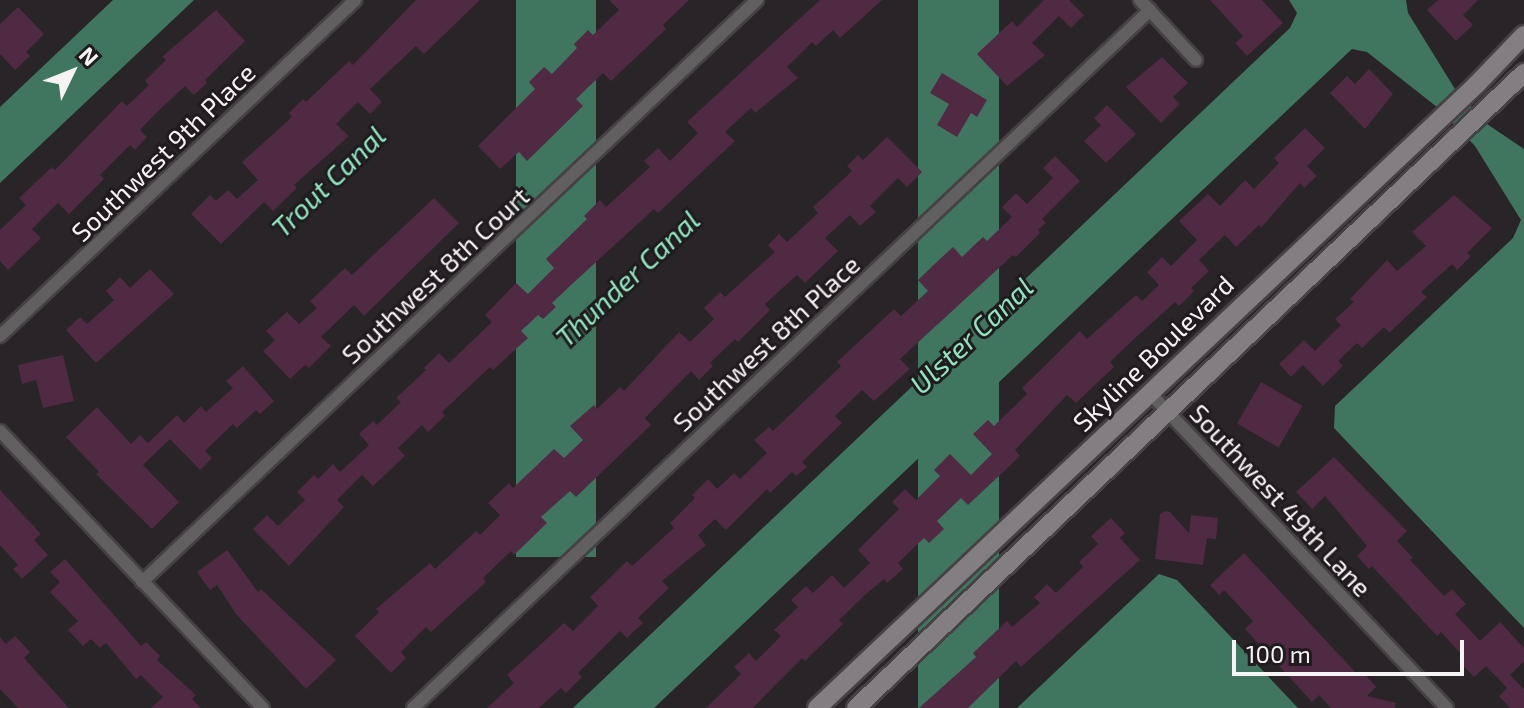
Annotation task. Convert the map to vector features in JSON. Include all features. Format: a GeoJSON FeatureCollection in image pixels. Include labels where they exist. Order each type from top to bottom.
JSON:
{"type":"FeatureCollection","features":[{"type":"Feature","properties":{"kind":"street","name":"Southwest 9th Place"},"geometry":{"type":"LineString","coordinates":[[0,336],[355,0]]}},
{"type":"Feature","properties":{"kind":"street","name":"Southwest 8th Court"},"geometry":{"type":"LineString","coordinates":[[142,582],[757,0]]}},
{"type":"Feature","properties":{"kind":"street","name":"Southwest 8th Place"},"geometry":{"type":"LineString","coordinates":[[413,708],[1145,5],[1196,60]]}},
{"type":"Feature","properties":{"kind":"street","name":"Skyline Boulevard"},"geometry":{"type":"LineString","coordinates":[[817,708],[1439,120],[1524,35]]}},
{"type":"Feature","properties":{"kind":"street","name":"Skyline Boulevard"},"geometry":{"type":"LineString","coordinates":[[856,708],[1524,73]]}},
{"type":"Feature","properties":{"kind":"street","name":"Southwest 49th Lane"},"geometry":{"type":"LineString","coordinates":[[1149,392],[1447,708]]}},
{"type":"Feature","properties":{"kind":"street"},"geometry":{"type":"LineString","coordinates":[[0,431],[263,708]]}},
{"type":"Feature","properties":{"kind":"water"},"geometry":{"type":"Polygon","coordinates":[[[113,0],[194,0],[0,183],[0,107],[113,0]]]}},
{"type":"Feature","properties":{"kind":"water"},"geometry":{"type":"Polygon","coordinates":[[[516,0],[596,0],[596,557],[516,557],[516,0]]]}},
{"type":"Feature","properties":{"kind":"water","name":"Ulster Canal"},"geometry":{"type":"Polygon","coordinates":[[[918,0],[999,0],[999,708],[918,708],[918,0]]]}},
{"type":"Feature","properties":{"kind":"water","name":"Ulster Canal"},"geometry":{"type":"Polygon","coordinates":[[[1289,0],[1406,0],[1408,13],[1455,89],[1487,124],[1524,149],[1524,628],[1334,428],[1335,406],[1513,238],[1521,220],[1475,146],[1437,107],[1367,52],[1352,49],[654,708],[573,708],[1290,28],[1297,13],[1289,0]]]}},
{"type":"Feature","properties":{"kind":"water"},"geometry":{"type":"Polygon","coordinates":[[[1159,574],[1177,580],[1298,708],[1017,708],[1159,574]]]}},
{"type":"Feature","properties":{"kind":"building"},"geometry":{"type":"Polygon","coordinates":[[[416,0],[480,0],[424,54],[416,46],[370,89],[382,102],[370,114],[358,102],[336,124],[349,136],[294,185],[297,188],[273,211],[264,202],[221,244],[191,214],[210,195],[216,201],[228,190],[237,199],[258,180],[242,162],[292,117],[289,113],[303,99],[306,102],[349,61],[353,65],[416,0]]]}},
{"type":"Feature","properties":{"kind":"building"},"geometry":{"type":"Polygon","coordinates":[[[609,0],[689,0],[663,25],[666,29],[611,81],[603,73],[576,99],[583,106],[527,161],[519,152],[500,169],[478,146],[535,89],[529,82],[544,67],[552,74],[577,48],[574,44],[588,30],[593,35],[619,10],[609,0]]]}},
{"type":"Feature","properties":{"kind":"building"},"geometry":{"type":"Polygon","coordinates":[[[820,0],[882,0],[840,38],[833,30],[816,46],[812,42],[787,67],[798,78],[755,113],[751,108],[725,132],[735,141],[658,213],[654,209],[571,285],[552,303],[556,307],[543,319],[538,315],[521,331],[528,338],[493,370],[490,367],[442,412],[445,416],[428,432],[422,425],[398,448],[405,456],[373,486],[362,475],[337,500],[344,507],[289,566],[253,529],[267,515],[278,526],[305,500],[297,492],[314,475],[318,479],[333,464],[340,472],[369,445],[359,434],[373,421],[377,425],[401,402],[396,398],[439,353],[449,363],[492,322],[485,315],[516,283],[528,294],[554,268],[546,259],[587,219],[584,216],[600,200],[606,207],[650,167],[644,161],[658,148],[670,161],[698,133],[687,122],[820,0]]]}},
{"type":"Feature","properties":{"kind":"building"},"geometry":{"type":"Polygon","coordinates":[[[1044,0],[1069,0],[1084,15],[1071,28],[1059,16],[1032,43],[1045,55],[1007,86],[977,54],[1012,21],[1017,27],[1044,0]]]}},
{"type":"Feature","properties":{"kind":"building"},"geometry":{"type":"Polygon","coordinates":[[[1210,0],[1262,0],[1283,23],[1247,56],[1235,43],[1243,36],[1210,0]]]}},
{"type":"Feature","properties":{"kind":"building"},"geometry":{"type":"Polygon","coordinates":[[[1438,0],[1478,0],[1463,15],[1473,25],[1456,41],[1427,10],[1438,0]]]}},
{"type":"Feature","properties":{"kind":"building"},"geometry":{"type":"Polygon","coordinates":[[[18,7],[44,34],[26,52],[30,56],[15,70],[0,54],[0,24],[18,7]]]}},
{"type":"Feature","properties":{"kind":"building"},"geometry":{"type":"Polygon","coordinates":[[[216,10],[245,41],[194,95],[185,86],[155,114],[140,130],[147,137],[135,150],[130,145],[100,175],[104,179],[69,214],[58,203],[32,229],[41,238],[8,270],[0,261],[0,230],[26,205],[19,198],[52,167],[55,170],[122,101],[127,106],[149,85],[145,81],[166,60],[162,57],[216,10]]]}},
{"type":"Feature","properties":{"kind":"building"},"geometry":{"type":"Polygon","coordinates":[[[1162,57],[1188,83],[1173,97],[1180,104],[1161,123],[1126,87],[1162,57]]]}},
{"type":"Feature","properties":{"kind":"building"},"geometry":{"type":"Polygon","coordinates":[[[1369,69],[1393,94],[1365,129],[1330,93],[1347,76],[1355,84],[1369,69]]]}},
{"type":"Feature","properties":{"kind":"building"},"geometry":{"type":"Polygon","coordinates":[[[942,73],[987,100],[977,117],[971,113],[957,137],[937,125],[949,104],[930,93],[942,73]]]}},
{"type":"Feature","properties":{"kind":"building"},"geometry":{"type":"Polygon","coordinates":[[[1107,105],[1136,134],[1106,163],[1084,141],[1101,125],[1094,118],[1107,105]]]}},
{"type":"Feature","properties":{"kind":"building"},"geometry":{"type":"Polygon","coordinates":[[[1305,128],[1325,148],[1307,166],[1317,176],[1304,188],[1300,183],[1261,228],[1259,225],[1236,247],[1225,235],[1199,260],[1209,271],[1191,288],[1194,291],[1179,306],[1175,302],[1133,340],[1110,362],[1114,367],[1076,403],[1067,395],[1015,450],[1020,456],[968,505],[961,498],[937,521],[944,529],[929,543],[924,538],[898,563],[903,569],[887,583],[884,579],[866,594],[839,620],[843,624],[805,661],[802,658],[753,708],[706,708],[741,674],[734,667],[749,653],[756,661],[781,636],[774,630],[798,607],[791,600],[806,586],[813,593],[832,575],[844,588],[870,563],[858,550],[899,509],[892,502],[905,489],[916,500],[940,476],[934,470],[950,454],[971,475],[992,454],[973,434],[988,420],[994,426],[1027,394],[1022,388],[1080,331],[1087,339],[1136,295],[1142,301],[1159,285],[1147,272],[1162,257],[1171,266],[1197,240],[1179,221],[1208,194],[1220,206],[1245,180],[1254,189],[1279,163],[1274,158],[1305,128]]]}},
{"type":"Feature","properties":{"kind":"building"},"geometry":{"type":"Polygon","coordinates":[[[887,137],[922,172],[907,187],[898,178],[870,206],[876,212],[860,226],[850,215],[825,238],[838,251],[805,283],[797,275],[765,304],[770,310],[738,342],[735,339],[710,363],[713,366],[699,380],[691,371],[645,418],[651,425],[576,497],[570,491],[541,517],[547,523],[514,555],[511,551],[483,578],[486,582],[431,632],[426,627],[401,652],[406,658],[391,673],[355,636],[379,612],[376,609],[430,563],[435,569],[476,531],[480,535],[500,515],[488,503],[509,483],[513,488],[554,449],[564,458],[583,440],[570,426],[594,405],[597,409],[620,387],[624,391],[679,332],[690,342],[714,319],[704,308],[720,292],[725,297],[775,252],[768,245],[779,234],[787,242],[818,213],[813,207],[852,171],[847,166],[858,155],[863,160],[887,137]]]}},
{"type":"Feature","properties":{"kind":"building"},"geometry":{"type":"Polygon","coordinates":[[[1055,156],[1080,181],[1042,219],[1046,223],[1038,230],[1040,233],[1016,257],[1013,255],[900,359],[910,369],[874,401],[862,390],[835,416],[842,423],[802,462],[807,467],[796,476],[792,472],[770,493],[767,489],[726,530],[715,519],[698,535],[706,545],[662,581],[669,588],[638,618],[643,623],[627,638],[620,631],[578,673],[582,677],[566,693],[561,688],[539,708],[487,708],[514,683],[507,675],[564,623],[573,631],[598,606],[590,597],[627,561],[632,566],[674,528],[670,523],[695,498],[692,495],[708,479],[717,489],[734,473],[740,479],[767,453],[754,440],[769,427],[773,431],[841,366],[837,362],[894,309],[901,316],[928,291],[918,280],[941,258],[953,247],[962,257],[983,237],[987,241],[1012,217],[1002,207],[1016,193],[1027,204],[1053,178],[1043,168],[1055,156]]]}},
{"type":"Feature","properties":{"kind":"building"},"geometry":{"type":"Polygon","coordinates":[[[1454,195],[1492,228],[1467,253],[1471,256],[1457,270],[1452,264],[1421,292],[1427,297],[1389,333],[1384,327],[1362,348],[1357,343],[1338,361],[1343,366],[1323,386],[1303,365],[1291,377],[1279,364],[1304,340],[1315,351],[1341,325],[1335,319],[1354,302],[1350,299],[1387,260],[1397,271],[1426,246],[1412,232],[1454,195]]]}},
{"type":"Feature","properties":{"kind":"building"},"geometry":{"type":"Polygon","coordinates":[[[434,198],[459,223],[364,316],[354,305],[321,337],[331,346],[309,368],[305,365],[290,379],[263,351],[275,340],[266,331],[287,312],[299,324],[317,308],[310,301],[345,268],[352,275],[434,198]]]}},
{"type":"Feature","properties":{"kind":"building"},"geometry":{"type":"Polygon","coordinates":[[[150,269],[174,294],[96,363],[66,330],[80,317],[87,324],[114,300],[106,291],[120,277],[130,288],[150,269]]]}},
{"type":"Feature","properties":{"kind":"building"},"geometry":{"type":"Polygon","coordinates":[[[63,355],[74,401],[43,408],[36,380],[22,384],[18,365],[63,355]]]}},
{"type":"Feature","properties":{"kind":"building"},"geometry":{"type":"Polygon","coordinates":[[[243,366],[274,401],[260,414],[256,410],[237,428],[233,424],[205,451],[212,458],[200,470],[170,439],[143,465],[179,502],[152,529],[96,474],[99,472],[66,437],[97,407],[131,444],[140,435],[148,443],[177,415],[184,423],[201,406],[206,412],[233,388],[226,381],[243,366]]]}},
{"type":"Feature","properties":{"kind":"building"},"geometry":{"type":"Polygon","coordinates":[[[1261,382],[1303,406],[1279,448],[1237,424],[1261,382]]]}},
{"type":"Feature","properties":{"kind":"building"},"geometry":{"type":"Polygon","coordinates":[[[1334,457],[1407,531],[1397,541],[1413,558],[1410,560],[1444,596],[1452,589],[1466,604],[1455,614],[1480,641],[1500,622],[1524,648],[1524,661],[1510,675],[1524,689],[1524,708],[1510,708],[1499,696],[1507,688],[1486,666],[1474,677],[1459,661],[1463,656],[1441,632],[1437,636],[1372,566],[1369,569],[1357,556],[1367,546],[1325,496],[1312,509],[1296,492],[1334,457]]]}},
{"type":"Feature","properties":{"kind":"building"},"geometry":{"type":"Polygon","coordinates":[[[0,490],[41,534],[34,540],[48,555],[22,579],[13,569],[18,565],[0,545],[0,490]]]}},
{"type":"Feature","properties":{"kind":"building"},"geometry":{"type":"Polygon","coordinates":[[[1170,512],[1189,533],[1191,515],[1218,518],[1216,539],[1207,538],[1203,565],[1155,559],[1160,514],[1170,512]]]}},
{"type":"Feature","properties":{"kind":"building"},"geometry":{"type":"Polygon","coordinates":[[[1111,518],[1125,533],[1120,538],[1140,560],[1021,667],[1016,661],[968,708],[919,708],[976,657],[973,653],[1007,621],[1012,627],[1040,603],[1034,597],[1047,584],[1056,593],[1083,567],[1079,562],[1098,544],[1091,536],[1111,518]]]}},
{"type":"Feature","properties":{"kind":"building"},"geometry":{"type":"Polygon","coordinates":[[[227,550],[258,592],[261,589],[336,660],[306,689],[236,614],[217,585],[210,590],[197,572],[227,550]]]}},
{"type":"Feature","properties":{"kind":"building"},"geometry":{"type":"Polygon","coordinates":[[[1244,553],[1358,675],[1362,671],[1376,687],[1367,696],[1396,703],[1395,708],[1331,708],[1319,695],[1312,702],[1245,629],[1253,621],[1224,590],[1219,595],[1210,585],[1244,553]]]}},
{"type":"Feature","properties":{"kind":"building"},"geometry":{"type":"Polygon","coordinates":[[[65,559],[141,646],[146,642],[160,656],[157,660],[196,695],[192,699],[201,708],[151,708],[163,697],[141,675],[136,679],[106,643],[100,648],[91,639],[83,646],[68,630],[78,621],[50,592],[60,582],[50,572],[65,559]]]}},
{"type":"Feature","properties":{"kind":"building"},"geometry":{"type":"Polygon","coordinates":[[[15,636],[30,652],[24,658],[69,708],[18,708],[0,689],[0,637],[6,644],[15,636]]]}},
{"type":"Feature","properties":{"kind":"water label","name":"Trout Canal"},"geometry":{"type":"Point","coordinates":[328,181]}},
{"type":"Feature","properties":{"kind":"water label","name":"Thunder Canal"},"geometry":{"type":"Point","coordinates":[627,278]}}]}
